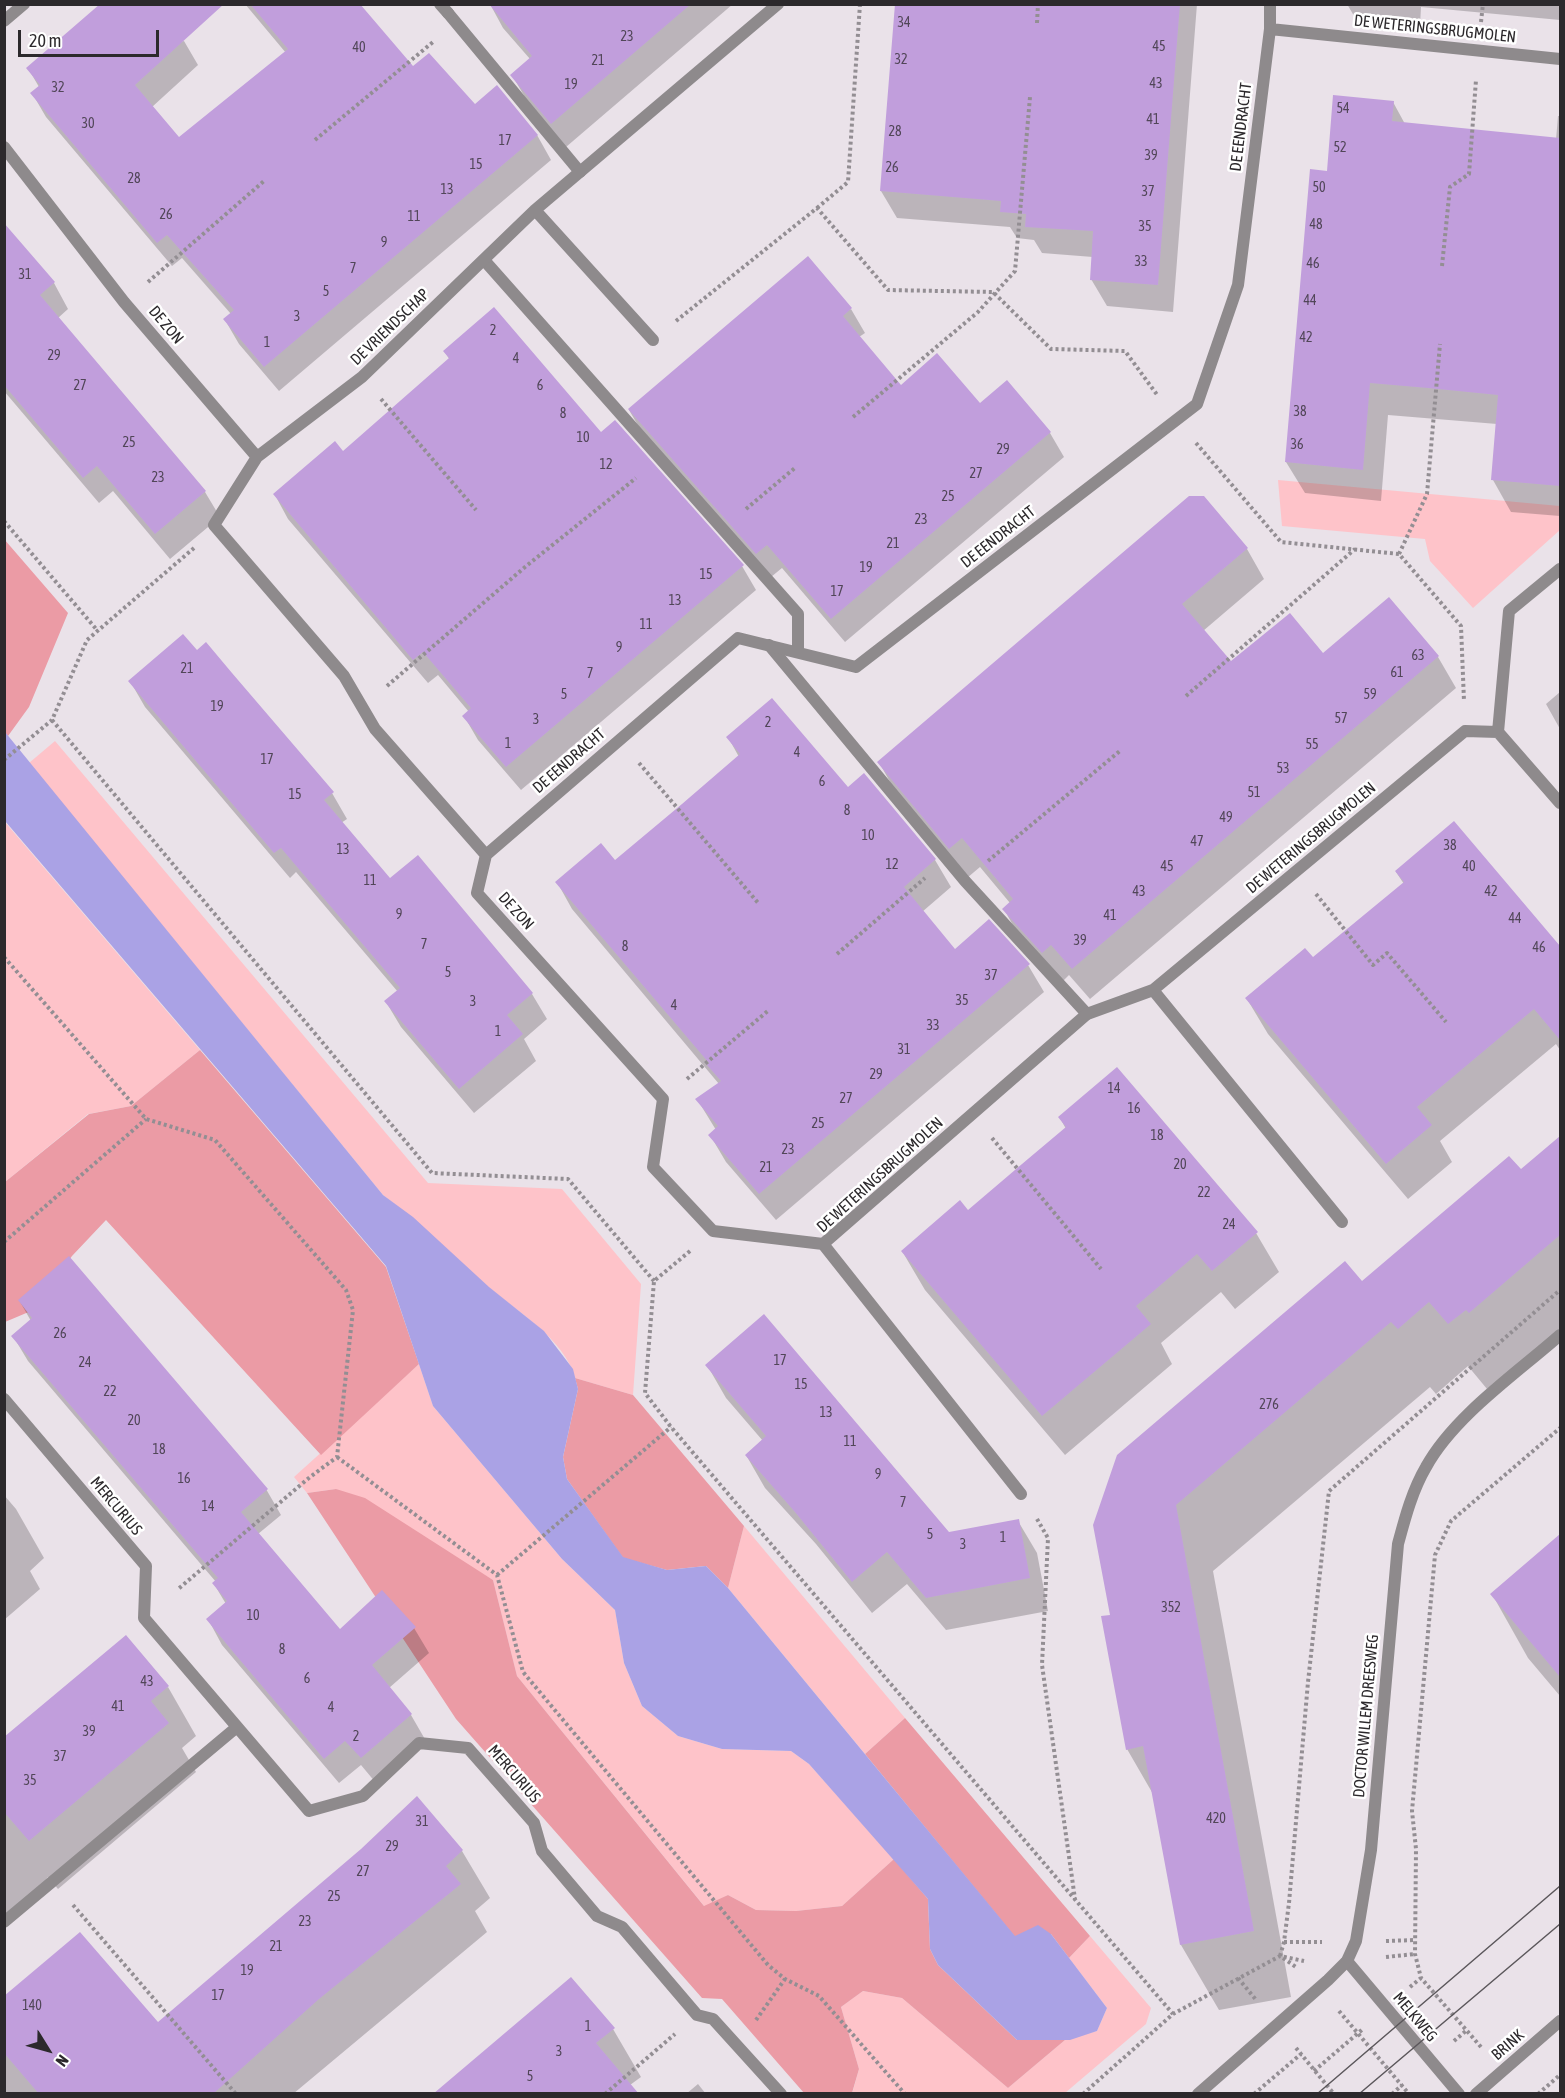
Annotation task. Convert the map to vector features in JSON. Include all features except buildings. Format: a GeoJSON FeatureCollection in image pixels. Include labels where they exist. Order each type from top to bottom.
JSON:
{"type":"FeatureCollection","features":[{"type":"Feature","properties":{"kind":"street"},"geometry":{"type":"LineString","coordinates":[[4,21],[24,4]]}},
{"type":"Feature","properties":{"kind":"street","name":"DE VRIENDSCHAP"},"geometry":{"type":"LineString","coordinates":[[257,457],[362,377],[535,210],[778,4]]}},
{"type":"Feature","properties":{"kind":"street","name":"DE EENDRACHT"},"geometry":{"type":"LineString","coordinates":[[486,855],[738,638],[856,667],[1197,404],[1238,285],[1270,29],[1270,4]]}},
{"type":"Feature","properties":{"kind":"street"},"geometry":{"type":"LineString","coordinates":[[448,14],[580,172]]}},
{"type":"Feature","properties":{"kind":"street","name":"DE WETERINGSBRUGMOLEN"},"geometry":{"type":"LineString","coordinates":[[1270,29],[1560,59]]}},
{"type":"Feature","properties":{"kind":"street","name":"DE ZON"},"geometry":{"type":"LineString","coordinates":[[4,147],[124,302],[257,457]]}},
{"type":"Feature","properties":{"kind":"street"},"geometry":{"type":"LineString","coordinates":[[535,210],[653,340]]}},
{"type":"Feature","properties":{"kind":"street"},"geometry":{"type":"LineString","coordinates":[[484,260],[798,614],[798,652]]}},
{"type":"Feature","properties":{"kind":"street"},"geometry":{"type":"LineString","coordinates":[[257,457],[214,525],[344,676],[375,729],[486,855]]}},
{"type":"Feature","properties":{"kind":"street"},"geometry":{"type":"LineString","coordinates":[[1560,568],[1509,610],[1498,732],[1560,803]]}},
{"type":"Feature","properties":{"kind":"street"},"geometry":{"type":"LineString","coordinates":[[769,645],[965,881],[1087,1014]]}},
{"type":"Feature","properties":{"kind":"street"},"geometry":{"type":"LineString","coordinates":[[1465,731],[1498,732]]}},
{"type":"Feature","properties":{"kind":"street","name":"DE WETERINGSBRUGMOLEN"},"geometry":{"type":"LineString","coordinates":[[1021,1494],[823,1244],[1087,1014],[1153,990],[1465,731]]}},
{"type":"Feature","properties":{"kind":"street","name":"DE ZON"},"geometry":{"type":"LineString","coordinates":[[486,855],[477,893],[663,1099]]}},
{"type":"Feature","properties":{"kind":"street"},"geometry":{"type":"LineString","coordinates":[[1153,990],[1342,1222]]}},
{"type":"Feature","properties":{"kind":"street"},"geometry":{"type":"LineString","coordinates":[[663,1099],[653,1167],[713,1231],[823,1244]]}},
{"type":"Feature","properties":{"kind":"street","name":"DOCTOR WILLEM DREESWEG"},"geometry":{"type":"LineString","coordinates":[[1198,2094],[1319,1989],[1347,1961],[1356,1941],[1371,1850],[1398,1544],[1412,1497],[1426,1465],[1456,1429],[1560,1335]]}},
{"type":"Feature","properties":{"kind":"street","name":"MERCURIUS"},"geometry":{"type":"LineString","coordinates":[[4,1399],[146,1566],[144,1618],[309,1811],[363,1796],[419,1743],[468,1748],[534,1822],[542,1851],[597,1916],[622,1927],[698,2014],[713,2019],[735,2040],[781,2094]]}},
{"type":"Feature","properties":{"kind":"street"},"geometry":{"type":"LineString","coordinates":[[4,1922],[237,1727]]}},
{"type":"Feature","properties":{"kind":"street","name":"MELKWEG"},"geometry":{"type":"LineString","coordinates":[[1347,1961],[1459,2094]]}},
{"type":"Feature","properties":{"kind":"street","name":"BRINK"},"geometry":{"type":"LineString","coordinates":[[1476,2094],[1560,2021]]}},
{"type":"Feature","properties":{"kind":"path"},"geometry":{"type":"LineString","coordinates":[[653,340],[848,182],[860,4]]}},
{"type":"Feature","properties":{"kind":"path"},"geometry":{"type":"LineString","coordinates":[[1037,23],[1038,4]]}},
{"type":"Feature","properties":{"kind":"path"},"geometry":{"type":"LineString","coordinates":[[315,140],[448,14]]}},
{"type":"Feature","properties":{"kind":"path"},"geometry":{"type":"LineString","coordinates":[[1442,266],[1450,187],[1469,174],[1479,50]]}},
{"type":"Feature","properties":{"kind":"path"},"geometry":{"type":"LineString","coordinates":[[853,417],[978,312],[993,292],[1015,271],[1030,97]]}},
{"type":"Feature","properties":{"kind":"path"},"geometry":{"type":"LineString","coordinates":[[124,302],[264,181]]}},
{"type":"Feature","properties":{"kind":"path"},"geometry":{"type":"LineString","coordinates":[[817,208],[888,290],[993,292],[1051,349],[1125,351],[1176,420],[1281,542],[1399,554],[1461,626],[1465,731]]}},
{"type":"Feature","properties":{"kind":"path"},"geometry":{"type":"LineString","coordinates":[[1399,554],[1427,494],[1440,344]]}},
{"type":"Feature","properties":{"kind":"path"},"geometry":{"type":"LineString","coordinates":[[362,377],[476,510]]}},
{"type":"Feature","properties":{"kind":"path"},"geometry":{"type":"LineString","coordinates":[[363,707],[525,567],[660,459]]}},
{"type":"Feature","properties":{"kind":"path"},"geometry":{"type":"LineString","coordinates":[[722,528],[796,467]]}},
{"type":"Feature","properties":{"kind":"path"},"geometry":{"type":"LineString","coordinates":[[4,521],[97,630]]}},
{"type":"Feature","properties":{"kind":"path"},"geometry":{"type":"LineString","coordinates":[[4,760],[52,720],[87,640],[196,545],[214,525]]}},
{"type":"Feature","properties":{"kind":"path"},"geometry":{"type":"LineString","coordinates":[[1186,696],[1355,549]]}},
{"type":"Feature","properties":{"kind":"path"},"geometry":{"type":"LineString","coordinates":[[52,720],[432,1173],[568,1179],[654,1281],[645,1394],[1173,2014]]}},
{"type":"Feature","properties":{"kind":"path"},"geometry":{"type":"LineString","coordinates":[[618,740],[759,904]]}},
{"type":"Feature","properties":{"kind":"path"},"geometry":{"type":"LineString","coordinates":[[965,881],[1121,750]]}},
{"type":"Feature","properties":{"kind":"path"},"geometry":{"type":"LineString","coordinates":[[837,954],[947,859]]}},
{"type":"Feature","properties":{"kind":"path"},"geometry":{"type":"LineString","coordinates":[[1297,871],[1373,965],[1387,953],[1446,1022]]}},
{"type":"Feature","properties":{"kind":"path"},"geometry":{"type":"LineString","coordinates":[[4,957],[146,1119],[215,1140],[346,1290],[353,1310],[337,1457],[310,1477],[144,1618]]}},
{"type":"Feature","properties":{"kind":"path"},"geometry":{"type":"LineString","coordinates":[[663,1099],[769,1010]]}},
{"type":"Feature","properties":{"kind":"path"},"geometry":{"type":"LineString","coordinates":[[973,1114],[1101,1269]]}},
{"type":"Feature","properties":{"kind":"path"},"geometry":{"type":"LineString","coordinates":[[4,1242],[146,1119]]}},
{"type":"Feature","properties":{"kind":"path"},"geometry":{"type":"LineString","coordinates":[[654,1281],[713,1231]]}},
{"type":"Feature","properties":{"kind":"path"},"geometry":{"type":"LineString","coordinates":[[497,1575],[671,1427]]}},
{"type":"Feature","properties":{"kind":"path"},"geometry":{"type":"LineString","coordinates":[[1503,2071],[1421,1978],[1415,1954],[1416,1849],[1412,1811],[1435,1555],[1451,1521],[1560,1428]]}},
{"type":"Feature","properties":{"kind":"path"},"geometry":{"type":"LineString","coordinates":[[337,1457],[497,1575],[523,1672],[711,1900],[768,1965],[784,1979],[825,2001],[905,2094]]}},
{"type":"Feature","properties":{"kind":"path"},"geometry":{"type":"LineString","coordinates":[[1021,1494],[1048,1538],[1042,1665],[1075,1900]]}},
{"type":"Feature","properties":{"kind":"path"},"geometry":{"type":"LineString","coordinates":[[53,1881],[236,2094]]}},
{"type":"Feature","properties":{"kind":"path"},"geometry":{"type":"LineString","coordinates":[[1083,2094],[1173,2014],[1280,1956],[1319,1989],[1409,2094]]}},
{"type":"Feature","properties":{"kind":"path"},"geometry":{"type":"LineString","coordinates":[[735,2040],[762,2014],[784,1979]]}},
{"type":"Feature","properties":{"kind":"path"},"geometry":{"type":"LineString","coordinates":[[605,2094],[698,2014]]}},
{"type":"Feature","properties":{"kind":"path"},"geometry":{"type":"LineString","coordinates":[[1254,2094],[1301,2054]]}},
{"type":"Feature","properties":{"kind":"path"},"geometry":{"type":"LineString","coordinates":[[1538,2094],[1560,2075]]}},
{"type":"Feature","properties":{"kind":"shaded area"},"geometry":{"type":"Polygon","coordinates":[[[1278,480],[1560,506],[1560,530],[1473,608],[1430,561],[1425,539],[1282,526],[1278,480]]]}},
{"type":"Feature","properties":{"kind":"shaded area"},"geometry":{"type":"Polygon","coordinates":[[[4,539],[68,613],[29,707],[8,736],[4,732],[4,539]]]}},
{"type":"Feature","properties":{"kind":"shaded area"},"geometry":{"type":"Polygon","coordinates":[[[5,732],[383,1195],[413,1217],[489,1287],[544,1331],[573,1369],[578,1389],[563,1457],[567,1479],[623,1557],[667,1570],[706,1566],[728,1588],[1015,1936],[1038,1925],[1051,1934],[1107,2008],[1097,2031],[1070,2040],[1017,2040],[938,1965],[930,1949],[928,1899],[809,1764],[791,1751],[722,1749],[678,1736],[642,1706],[624,1663],[615,1610],[562,1559],[433,1406],[386,1266],[5,821],[5,732]]]}},
{"type":"Feature","properties":{"kind":"shaded area"},"geometry":{"type":"Polygon","coordinates":[[[55,741],[428,1183],[562,1189],[641,1284],[633,1395],[575,1378],[570,1364],[550,1338],[383,1195],[29,763],[55,741]]]}},
{"type":"Feature","properties":{"kind":"shaded area"},"geometry":{"type":"Polygon","coordinates":[[[4,821],[200,1050],[131,1106],[88,1114],[5,1182],[4,821]]]}},
{"type":"Feature","properties":{"kind":"shaded area"},"geometry":{"type":"Polygon","coordinates":[[[200,1050],[386,1267],[419,1364],[321,1455],[106,1220],[72,1256],[31,1311],[5,1322],[5,1182],[89,1114],[131,1106],[200,1050]]]}},
{"type":"Feature","properties":{"kind":"shaded area"},"geometry":{"type":"Polygon","coordinates":[[[419,1364],[433,1406],[562,1559],[615,1610],[624,1663],[642,1706],[678,1736],[722,1749],[791,1751],[809,1764],[894,1859],[842,1906],[796,1911],[756,1910],[728,1895],[705,1907],[517,1676],[493,1580],[336,1489],[307,1493],[294,1477],[419,1364]]]}},
{"type":"Feature","properties":{"kind":"shaded area"},"geometry":{"type":"Polygon","coordinates":[[[575,1378],[633,1395],[744,1526],[728,1588],[706,1566],[667,1570],[623,1558],[567,1479],[563,1457],[578,1389],[575,1378]]]}},
{"type":"Feature","properties":{"kind":"shaded area"},"geometry":{"type":"Polygon","coordinates":[[[336,1489],[365,1498],[493,1580],[517,1676],[704,1906],[728,1895],[756,1910],[796,1911],[842,1906],[894,1859],[928,1899],[930,1949],[938,1965],[1017,2040],[1065,2040],[1008,2088],[902,1998],[863,1991],[841,2007],[859,2069],[852,2093],[804,2093],[722,1999],[702,1998],[456,1719],[307,1493],[336,1489]]]}},
{"type":"Feature","properties":{"kind":"shaded area"},"geometry":{"type":"Polygon","coordinates":[[[744,1526],[905,1718],[865,1754],[728,1588],[744,1526]]]}},
{"type":"Feature","properties":{"kind":"shaded area"},"geometry":{"type":"Polygon","coordinates":[[[905,1718],[1090,1936],[1069,1958],[1051,1934],[1015,1937],[865,1754],[905,1718]]]}},
{"type":"Feature","properties":{"kind":"shaded area"},"geometry":{"type":"Polygon","coordinates":[[[1090,1936],[1151,2008],[1146,2024],[1065,2093],[852,2094],[859,2069],[841,2007],[863,1991],[902,1998],[1008,2088],[1065,2040],[1097,2031],[1107,2008],[1069,1958],[1090,1936]]]}},
{"type":"Feature","properties":{"kind":"tram line"},"geometry":{"type":"LineString","coordinates":[[1317,2094],[1560,1886]]}},
{"type":"Feature","properties":{"kind":"tram line"},"geometry":{"type":"LineString","coordinates":[[1359,2094],[1560,1924]]}}]}
